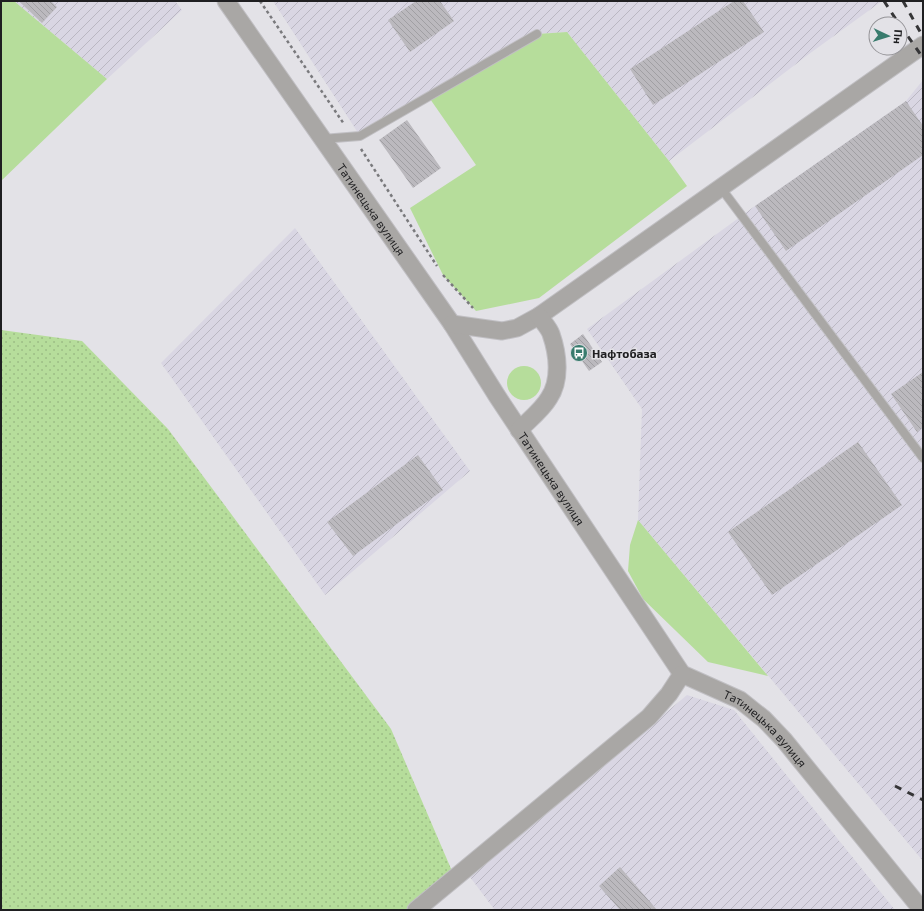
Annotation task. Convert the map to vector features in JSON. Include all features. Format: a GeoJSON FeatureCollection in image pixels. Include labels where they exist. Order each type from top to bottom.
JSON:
{"type":"FeatureCollection","features":[{"type":"Feature","properties":{"kind":"street","name":"Татинецька вулиця"},"geometry":{"type":"LineString","coordinates":[[226,1],[321,139],[452,324],[519,430],[682,674],[740,700],[764,719],[784,740],[922,910]]}},
{"type":"Feature","properties":{"kind":"street"},"geometry":{"type":"LineString","coordinates":[[452,324],[502,331],[516,328],[539,316],[923,45]]}},
{"type":"Feature","properties":{"kind":"street"},"geometry":{"type":"LineString","coordinates":[[519,430],[547,402],[556,381],[558,370],[551,333],[539,316]]}},
{"type":"Feature","properties":{"kind":"street"},"geometry":{"type":"LineString","coordinates":[[416,910],[649,717],[669,694],[682,674]]}},
{"type":"Feature","properties":{"kind":"lane"},"geometry":{"type":"LineString","coordinates":[[321,139],[360,136],[537,34]]}},
{"type":"Feature","properties":{"kind":"lane"},"geometry":{"type":"LineString","coordinates":[[720,188],[923,458]]}},
{"type":"Feature","properties":{"kind":"path"},"geometry":{"type":"LineString","coordinates":[[260,1],[352,136],[443,275],[476,311],[490,329]]}},
{"type":"Feature","properties":{"kind":"shaded area"},"geometry":{"type":"Polygon","coordinates":[[[14,1],[175,1],[182,10],[107,79],[14,1]]]}},
{"type":"Feature","properties":{"kind":"shaded area"},"geometry":{"type":"Polygon","coordinates":[[[273,1],[882,1],[809,54],[669,161],[567,32],[537,34],[360,136],[273,1]]]}},
{"type":"Feature","properties":{"kind":"shaded area"},"geometry":{"type":"Polygon","coordinates":[[[923,80],[923,861],[638,520],[642,409],[587,329],[755,206],[906,101],[923,80]]]}},
{"type":"Feature","properties":{"kind":"shaded area"},"geometry":{"type":"Polygon","coordinates":[[[295,228],[470,471],[325,595],[161,363],[295,228]]]}},
{"type":"Feature","properties":{"kind":"shaded area"},"geometry":{"type":"Polygon","coordinates":[[[687,695],[734,710],[895,910],[493,910],[494,909],[470,877],[687,695]]]}},
{"type":"Feature","properties":{"kind":"green space"},"geometry":{"type":"Polygon","coordinates":[[[1,1],[14,1],[107,79],[1,181],[1,1]]]}},
{"type":"Feature","properties":{"kind":"green space"},"geometry":{"type":"Polygon","coordinates":[[[567,32],[687,186],[539,298],[476,311],[443,275],[410,208],[476,165],[428,96],[537,34],[567,32]]]}},
{"type":"Feature","properties":{"kind":"green space"},"geometry":{"type":"Polygon","coordinates":[[[1,330],[82,341],[168,429],[391,729],[455,878],[417,910],[1,910],[1,330]]]}},
{"type":"Feature","properties":{"kind":"green space"},"geometry":{"type":"Polygon","coordinates":[[[524,366],[536,371],[541,383],[536,395],[524,400],[512,395],[507,383],[512,371],[524,366]]]}},
{"type":"Feature","properties":{"kind":"green space"},"geometry":{"type":"Polygon","coordinates":[[[638,520],[768,676],[708,662],[643,599],[628,571],[630,545],[638,520]]]}},
{"type":"Feature","properties":{"kind":"building"},"geometry":{"type":"Polygon","coordinates":[[[19,1],[51,1],[57,7],[42,23],[19,1]]]}},
{"type":"Feature","properties":{"kind":"building"},"geometry":{"type":"Polygon","coordinates":[[[416,1],[440,1],[454,21],[410,52],[388,20],[416,1]]]}},
{"type":"Feature","properties":{"kind":"building"},"geometry":{"type":"Polygon","coordinates":[[[734,1],[743,1],[764,32],[653,105],[630,69],[734,1]]]}},
{"type":"Feature","properties":{"kind":"building"},"geometry":{"type":"Polygon","coordinates":[[[906,101],[923,126],[923,155],[786,251],[755,206],[906,101]]]}},
{"type":"Feature","properties":{"kind":"building"},"geometry":{"type":"Polygon","coordinates":[[[407,120],[441,168],[413,188],[379,140],[407,120]]]}},
{"type":"Feature","properties":{"kind":"building"},"geometry":{"type":"Polygon","coordinates":[[[583,334],[602,362],[589,371],[570,344],[583,334]]]}},
{"type":"Feature","properties":{"kind":"building"},"geometry":{"type":"Polygon","coordinates":[[[923,372],[923,427],[917,432],[891,394],[923,372]]]}},
{"type":"Feature","properties":{"kind":"building"},"geometry":{"type":"Polygon","coordinates":[[[858,442],[902,505],[772,595],[728,532],[858,442]]]}},
{"type":"Feature","properties":{"kind":"building"},"geometry":{"type":"Polygon","coordinates":[[[418,455],[443,490],[353,556],[327,522],[418,455]]]}},
{"type":"Feature","properties":{"kind":"building"},"geometry":{"type":"Polygon","coordinates":[[[620,867],[657,910],[620,910],[599,886],[620,867]]]}},
{"type":"Feature","properties":{"kind":"railway"},"geometry":{"type":"LineString","coordinates":[[884,1],[894,16]]}},
{"type":"Feature","properties":{"kind":"railway"},"geometry":{"type":"LineString","coordinates":[[903,1],[923,37]]}},
{"type":"Feature","properties":{"kind":"railway"},"geometry":{"type":"LineString","coordinates":[[908,36],[923,58]]}},
{"type":"Feature","properties":{"kind":"railway"},"geometry":{"type":"LineString","coordinates":[[895,786],[923,800]]}},
{"type":"Feature","properties":{"kind":"place","name":"Нафтобаза"},"geometry":{"type":"Point","coordinates":[579,353]}}]}
